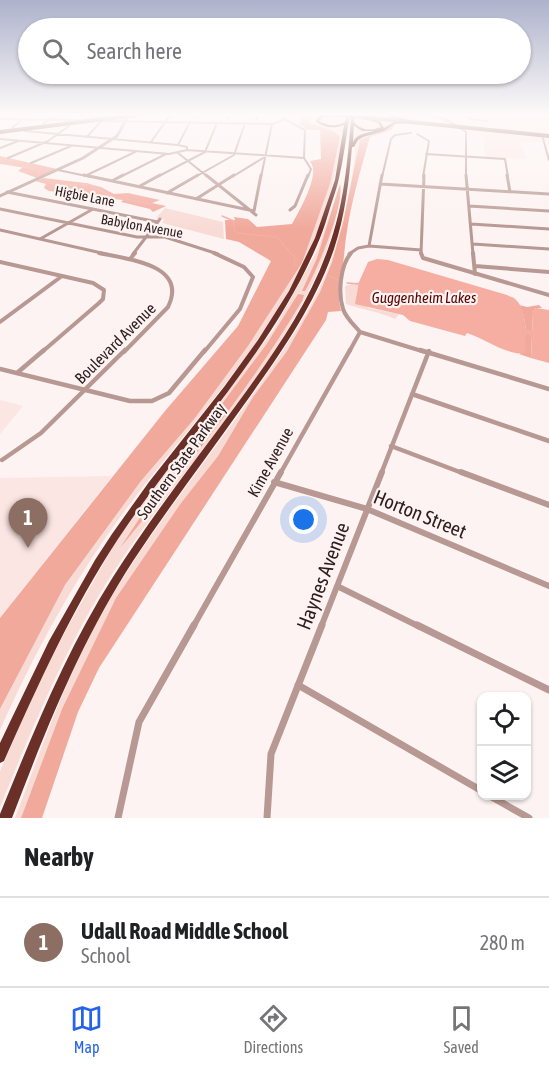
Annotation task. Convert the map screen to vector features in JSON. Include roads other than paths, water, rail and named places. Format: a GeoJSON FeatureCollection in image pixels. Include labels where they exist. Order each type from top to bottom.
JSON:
{"type":"FeatureCollection","features":[{"type":"Feature","properties":{"kind":"highway","name":"Southern State Parkway"},"geometry":{"type":"LineString","coordinates":[[0,757],[51,645],[101,557],[149,489],[252,355],[297,284],[329,211],[346,153]]}},
{"type":"Feature","properties":{"kind":"highway","name":"Southern State Parkway"},"geometry":{"type":"LineString","coordinates":[[4,818],[60,685],[106,597],[134,553],[265,370],[311,296],[336,234],[347,153]]}},
{"type":"Feature","properties":{"kind":"street"},"geometry":{"type":"LineString","coordinates":[[8,158],[20,153]]}},
{"type":"Feature","properties":{"kind":"street"},"geometry":{"type":"LineString","coordinates":[[32,163],[54,153]]}},
{"type":"Feature","properties":{"kind":"street"},"geometry":{"type":"LineString","coordinates":[[3,193],[58,170],[89,153]]}},
{"type":"Feature","properties":{"kind":"street"},"geometry":{"type":"LineString","coordinates":[[85,176],[132,153]]}},
{"type":"Feature","properties":{"kind":"street"},"geometry":{"type":"LineString","coordinates":[[158,153],[176,153]]}},
{"type":"Feature","properties":{"kind":"street"},"geometry":{"type":"LineString","coordinates":[[178,153],[254,211],[256,215]]}},
{"type":"Feature","properties":{"kind":"street"},"geometry":{"type":"LineString","coordinates":[[139,187],[203,153]]}},
{"type":"Feature","properties":{"kind":"street"},"geometry":{"type":"LineString","coordinates":[[216,153],[304,158]]}},
{"type":"Feature","properties":{"kind":"street"},"geometry":{"type":"LineString","coordinates":[[254,211],[266,153]]}},
{"type":"Feature","properties":{"kind":"street"},"geometry":{"type":"LineString","coordinates":[[290,210],[295,206],[311,168],[304,158],[304,153]]}},
{"type":"Feature","properties":{"kind":"street"},"geometry":{"type":"LineString","coordinates":[[369,246],[388,153]]}},
{"type":"Feature","properties":{"kind":"street"},"geometry":{"type":"LineString","coordinates":[[112,181],[166,154]]}},
{"type":"Feature","properties":{"kind":"street"},"geometry":{"type":"LineString","coordinates":[[510,192],[505,159],[426,154],[421,255],[427,260],[549,296]]}},
{"type":"Feature","properties":{"kind":"street"},"geometry":{"type":"LineString","coordinates":[[167,192],[234,155]]}},
{"type":"Feature","properties":{"kind":"street"},"geometry":{"type":"LineString","coordinates":[[465,156],[475,274]]}},
{"type":"Feature","properties":{"kind":"street"},"geometry":{"type":"LineString","coordinates":[[196,199],[265,157]]}},
{"type":"Feature","properties":{"kind":"street"},"geometry":{"type":"LineString","coordinates":[[58,170],[254,211]]}},
{"type":"Feature","properties":{"kind":"street"},"geometry":{"type":"LineString","coordinates":[[380,184],[549,195]]}},
{"type":"Feature","properties":{"kind":"street","name":"Higbie Lane"},"geometry":{"type":"LineString","coordinates":[[3,193],[159,220],[146,237]]}},
{"type":"Feature","properties":{"kind":"street"},"geometry":{"type":"LineString","coordinates":[[469,206],[549,211]]}},
{"type":"Feature","properties":{"kind":"street","name":"Babylon Avenue"},"geometry":{"type":"LineString","coordinates":[[0,209],[146,237],[165,237],[217,254],[244,267],[253,277],[240,309],[169,393],[152,401],[130,401],[85,390]]}},
{"type":"Feature","properties":{"kind":"street"},"geometry":{"type":"LineString","coordinates":[[40,239],[93,209]]}},
{"type":"Feature","properties":{"kind":"street"},"geometry":{"type":"LineString","coordinates":[[471,224],[549,229]]}},
{"type":"Feature","properties":{"kind":"street","name":"Boulevard Avenue"},"geometry":{"type":"LineString","coordinates":[[0,230],[153,266],[165,274],[173,289],[172,302],[85,390],[34,440],[2,460]]}},
{"type":"Feature","properties":{"kind":"street"},"geometry":{"type":"LineString","coordinates":[[130,259],[146,237]]}},
{"type":"Feature","properties":{"kind":"street"},"geometry":{"type":"LineString","coordinates":[[473,244],[549,249]]}},
{"type":"Feature","properties":{"kind":"street"},"geometry":{"type":"LineString","coordinates":[[421,250],[369,246],[359,248],[348,255],[340,294],[344,311],[360,332],[549,389]]}},
{"type":"Feature","properties":{"kind":"street"},"geometry":{"type":"LineString","coordinates":[[0,262],[100,286],[104,290],[103,299],[17,373]]}},
{"type":"Feature","properties":{"kind":"street"},"geometry":{"type":"LineString","coordinates":[[475,266],[549,272]]}},
{"type":"Feature","properties":{"kind":"street"},"geometry":{"type":"LineString","coordinates":[[0,322],[62,276]]}},
{"type":"Feature","properties":{"kind":"street","name":"Kime Avenue"},"geometry":{"type":"LineString","coordinates":[[118,818],[139,722],[360,332]]}},
{"type":"Feature","properties":{"kind":"street","name":"Haynes Avenue"},"geometry":{"type":"LineString","coordinates":[[267,818],[272,754],[429,351]]}},
{"type":"Feature","properties":{"kind":"street"},"geometry":{"type":"LineString","coordinates":[[0,369],[85,390]]}},
{"type":"Feature","properties":{"kind":"street"},"geometry":{"type":"LineString","coordinates":[[412,394],[549,441]]}},
{"type":"Feature","properties":{"kind":"street"},"geometry":{"type":"LineString","coordinates":[[391,446],[549,505]]}},
{"type":"Feature","properties":{"kind":"street","name":"Horton Street"},"geometry":{"type":"LineString","coordinates":[[274,482],[367,509],[549,586]]}},
{"type":"Feature","properties":{"kind":"street"},"geometry":{"type":"LineString","coordinates":[[337,586],[549,690]]}},
{"type":"Feature","properties":{"kind":"street"},"geometry":{"type":"LineString","coordinates":[[298,685],[477,788]]}},
{"type":"Feature","properties":{"kind":"street"},"geometry":{"type":"LineString","coordinates":[[498,800],[529,818]]}},
{"type":"Feature","properties":{"kind":"water","name":"Guggenheim Lakes"},"geometry":{"type":"Polygon","coordinates":[[[377,259],[388,260],[514,298],[524,317],[525,353],[511,352],[467,333],[465,336],[410,321],[403,315],[355,304],[359,282],[368,262],[377,259]]]}},
{"type":"Feature","properties":{"kind":"water"},"geometry":{"type":"Polygon","coordinates":[[[536,308],[549,310],[549,363],[531,358],[533,312],[536,308]]]}},
{"type":"Feature","properties":{"kind":"waterway"},"geometry":{"type":"LineString","coordinates":[[0,161],[40,171],[38,177]]}},
{"type":"Feature","properties":{"kind":"waterway"},"geometry":{"type":"LineString","coordinates":[[43,179],[57,185],[88,184],[111,196],[150,204]]}},
{"type":"Feature","properties":{"kind":"waterway"},"geometry":{"type":"LineString","coordinates":[[222,216],[234,221],[234,230],[238,233],[277,237],[295,258],[294,264],[297,266]]}},
{"type":"Feature","properties":{"kind":"waterway"},"geometry":{"type":"LineString","coordinates":[[329,276],[338,280]]}},
{"type":"Feature","properties":{"kind":"waterway"},"geometry":{"type":"LineString","coordinates":[[347,283],[360,284]]}},
{"type":"Feature","properties":{"kind":"waterway"},"geometry":{"type":"LineString","coordinates":[[514,328],[549,339]]}},
{"type":"Feature","properties":{"kind":"place","name":"Udall Road Middle School"},"geometry":{"type":"Point","coordinates":[28,548]}}]}
